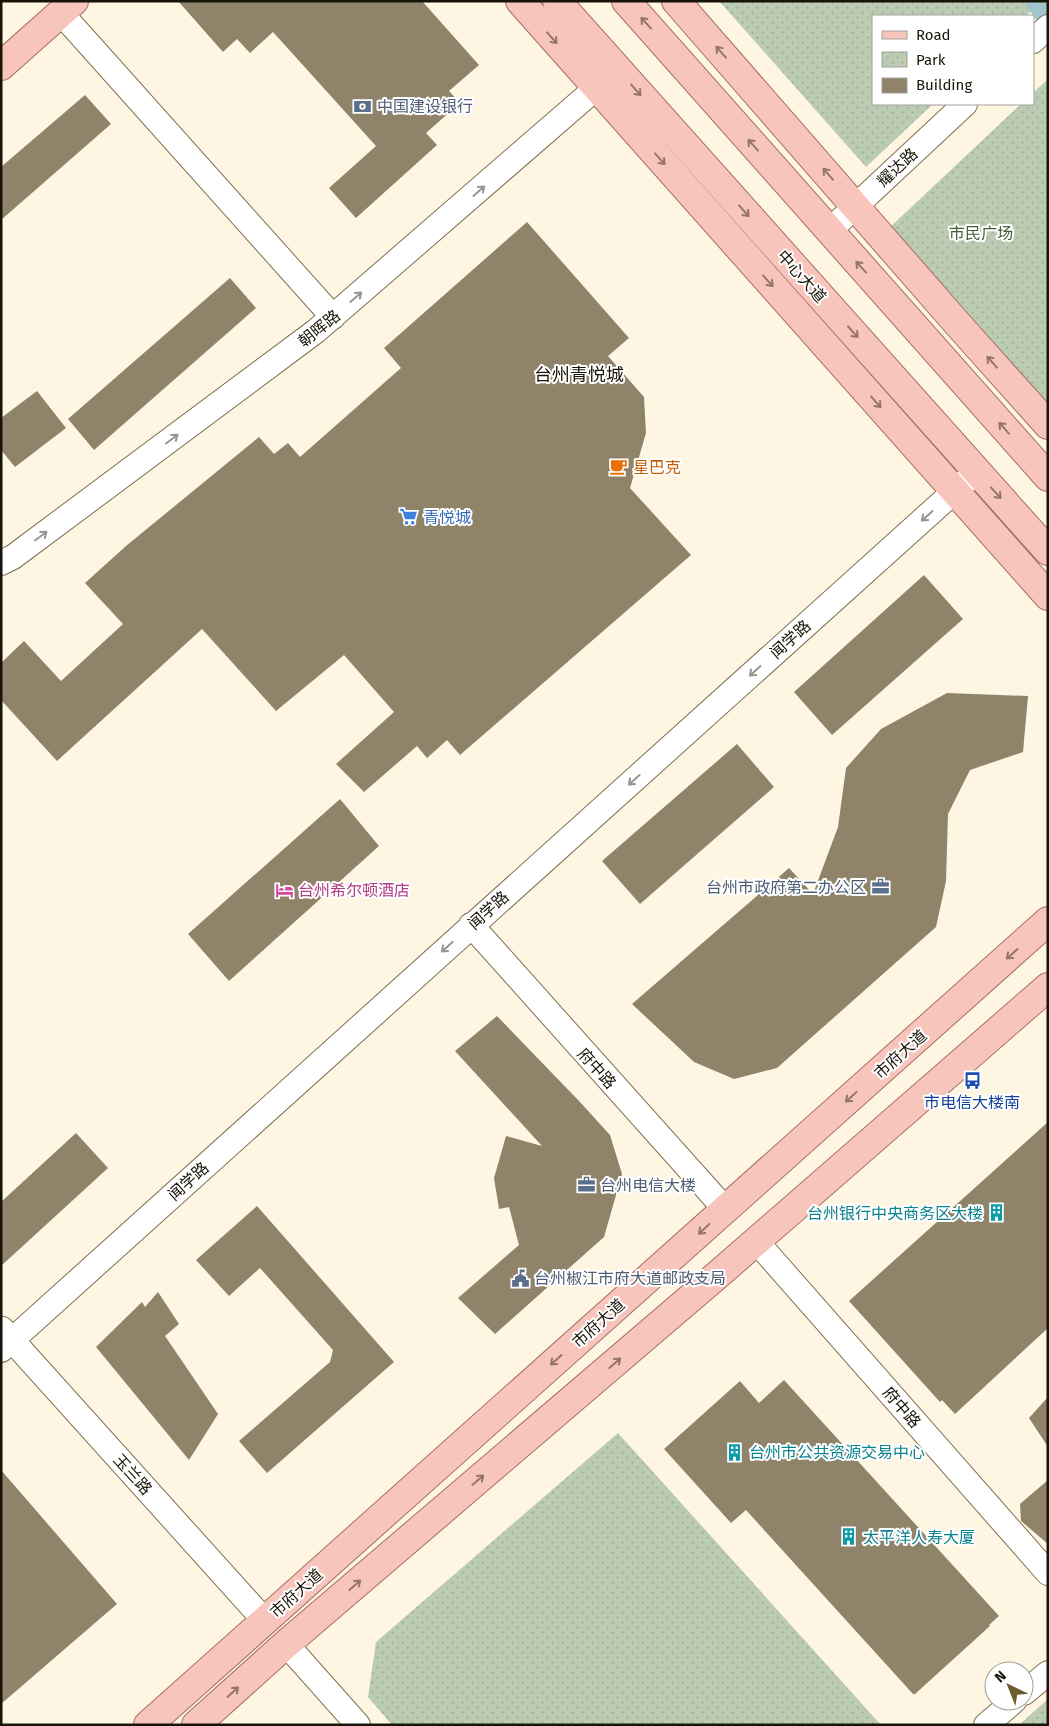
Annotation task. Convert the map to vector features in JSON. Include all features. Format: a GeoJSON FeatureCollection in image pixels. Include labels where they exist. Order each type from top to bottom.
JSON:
{"type":"FeatureCollection","features":[{"type":"Feature","properties":{"kind":"main road"},"geometry":{"type":"LineString","coordinates":[[520,1],[1048,596]]}},
{"type":"Feature","properties":{"kind":"main road","name":"中心大道"},"geometry":{"type":"LineString","coordinates":[[557,1],[1048,551]]}},
{"type":"Feature","properties":{"kind":"main road"},"geometry":{"type":"LineString","coordinates":[[626,1],[1048,477]]}},
{"type":"Feature","properties":{"kind":"main road"},"geometry":{"type":"LineString","coordinates":[[676,1],[1048,425]]}},
{"type":"Feature","properties":{"kind":"main road"},"geometry":{"type":"LineString","coordinates":[[1,66],[68,7]]}},
{"type":"Feature","properties":{"kind":"main road","name":"市府大道"},"geometry":{"type":"LineString","coordinates":[[148,1725],[1048,921]]}},
{"type":"Feature","properties":{"kind":"main road","name":"市府大道"},"geometry":{"type":"LineString","coordinates":[[196,1725],[286,1644],[722,1271],[1048,987]]}},
{"type":"Feature","properties":{"kind":"street"},"geometry":{"type":"LineString","coordinates":[[68,7],[333,317]]}},
{"type":"Feature","properties":{"kind":"street"},"geometry":{"type":"LineString","coordinates":[[1034,40],[1048,27]]}},
{"type":"Feature","properties":{"kind":"street","name":"朝晖路"},"geometry":{"type":"LineString","coordinates":[[1,563],[13,557],[333,317],[618,69]]}},
{"type":"Feature","properties":{"kind":"street","name":"耀达路"},"geometry":{"type":"LineString","coordinates":[[829,230],[964,105]]}},
{"type":"Feature","properties":{"kind":"street","name":"闻学路"},"geometry":{"type":"LineString","coordinates":[[5,1339],[471,926],[977,471]]}},
{"type":"Feature","properties":{"kind":"street","name":"府中路"},"geometry":{"type":"LineString","coordinates":[[471,926],[725,1209]]}},
{"type":"Feature","properties":{"kind":"street","name":"府中路"},"geometry":{"type":"LineString","coordinates":[[756,1240],[1048,1573]]}},
{"type":"Feature","properties":{"kind":"street","name":"玉兰路"},"geometry":{"type":"LineString","coordinates":[[5,1339],[264,1621]]}},
{"type":"Feature","properties":{"kind":"street"},"geometry":{"type":"LineString","coordinates":[[286,1644],[358,1725]]}},
{"type":"Feature","properties":{"kind":"street"},"geometry":{"type":"LineString","coordinates":[[1034,1684],[1048,1672]]}},
{"type":"Feature","properties":{"kind":"street"},"geometry":{"type":"LineString","coordinates":[[986,1725],[1002,1711]]}},
{"type":"Feature","properties":{"kind":"green space"},"geometry":{"type":"Polygon","coordinates":[[[719,1],[1041,1],[1027,15],[872,15],[872,105],[932,105],[866,167],[719,1]]]}},
{"type":"Feature","properties":{"kind":"green space","name":"市民广场"},"geometry":{"type":"Polygon","coordinates":[[[1048,79],[1048,413],[887,230],[1020,105],[1034,105],[1034,92],[1048,79]]]}},
{"type":"Feature","properties":{"kind":"green space"},"geometry":{"type":"Polygon","coordinates":[[[618,1433],[881,1725],[392,1725],[368,1697],[376,1642],[618,1433]]]}},
{"type":"Feature","properties":{"kind":"green space"},"geometry":{"type":"Polygon","coordinates":[[[1048,1699],[1048,1725],[1019,1725],[1048,1699]]]}},
{"type":"Feature","properties":{"kind":"building","name":"中国建设银行"},"geometry":{"type":"Polygon","coordinates":[[[178,1],[422,1],[479,65],[449,91],[460,103],[426,133],[437,145],[356,218],[329,188],[376,146],[273,32],[250,53],[237,39],[223,52],[178,1]]]}},
{"type":"Feature","properties":{"kind":"building"},"geometry":{"type":"Polygon","coordinates":[[[85,95],[111,124],[1,220],[1,167],[85,95]]]}},
{"type":"Feature","properties":{"kind":"building","name":"青悦城"},"geometry":{"type":"Polygon","coordinates":[[[527,222],[629,338],[608,356],[644,397],[646,433],[630,488],[691,555],[460,755],[447,740],[427,758],[417,746],[364,792],[336,764],[394,712],[344,655],[276,711],[202,629],[57,761],[1,700],[1,663],[24,641],[61,681],[123,624],[85,583],[126,546],[259,437],[274,454],[288,443],[300,457],[401,368],[384,348],[527,222]]]}},
{"type":"Feature","properties":{"kind":"building"},"geometry":{"type":"Polygon","coordinates":[[[230,278],[256,308],[94,450],[68,419],[230,278]]]}},
{"type":"Feature","properties":{"kind":"building"},"geometry":{"type":"Polygon","coordinates":[[[37,391],[66,428],[15,467],[1,450],[1,418],[37,391]]]}},
{"type":"Feature","properties":{"kind":"building"},"geometry":{"type":"Polygon","coordinates":[[[924,575],[963,619],[832,735],[794,692],[924,575]]]}},
{"type":"Feature","properties":{"kind":"building","name":"台州市政府第二办公区"},"geometry":{"type":"Polygon","coordinates":[[[947,693],[1028,696],[1023,752],[970,770],[948,814],[946,881],[936,927],[777,1068],[734,1079],[694,1062],[632,1004],[789,868],[813,894],[838,827],[846,768],[881,729],[947,693]]]}},
{"type":"Feature","properties":{"kind":"building"},"geometry":{"type":"Polygon","coordinates":[[[737,744],[774,787],[640,904],[602,861],[737,744]]]}},
{"type":"Feature","properties":{"kind":"building","name":"台州希尔顿酒店"},"geometry":{"type":"Polygon","coordinates":[[[340,799],[379,846],[229,981],[188,934],[340,799]]]}},
{"type":"Feature","properties":{"kind":"building","name":"台州电信大楼"},"geometry":{"type":"Polygon","coordinates":[[[497,1016],[610,1135],[622,1174],[604,1237],[495,1334],[458,1298],[519,1245],[509,1207],[499,1209],[494,1178],[506,1136],[542,1146],[455,1051],[497,1016]]]}},
{"type":"Feature","properties":{"kind":"building","name":"台州银行中央商务区大楼"},"geometry":{"type":"Polygon","coordinates":[[[1048,1122],[1048,1328],[955,1414],[942,1400],[940,1402],[849,1301],[1048,1122]]]}},
{"type":"Feature","properties":{"kind":"building"},"geometry":{"type":"Polygon","coordinates":[[[76,1133],[108,1168],[1,1266],[1,1202],[76,1133]]]}},
{"type":"Feature","properties":{"kind":"building"},"geometry":{"type":"Polygon","coordinates":[[[257,1206],[394,1362],[267,1473],[239,1441],[330,1362],[333,1350],[260,1268],[229,1296],[196,1260],[257,1206]]]}},
{"type":"Feature","properties":{"kind":"building"},"geometry":{"type":"Polygon","coordinates":[[[158,1292],[179,1324],[165,1336],[218,1414],[189,1460],[96,1347],[142,1302],[145,1307],[158,1292]]]}},
{"type":"Feature","properties":{"kind":"building","name":"太平洋人寿大厦"},"geometry":{"type":"Polygon","coordinates":[[[784,1380],[999,1616],[915,1694],[746,1510],[731,1523],[664,1449],[740,1381],[759,1403],[784,1380]]]}},
{"type":"Feature","properties":{"kind":"building"},"geometry":{"type":"Polygon","coordinates":[[[1048,1397],[1048,1447],[1029,1418],[1048,1397]]]}},
{"type":"Feature","properties":{"kind":"building"},"geometry":{"type":"Polygon","coordinates":[[[1,1470],[117,1604],[1,1704],[1,1470]]]}},
{"type":"Feature","properties":{"kind":"building"},"geometry":{"type":"Polygon","coordinates":[[[1048,1480],[1048,1544],[1021,1521],[1020,1504],[1048,1480]]]}},
{"type":"Feature","properties":{"kind":"waterway"},"geometry":{"type":"LineString","coordinates":[[1035,1],[1048,19]]}},
{"type":"Feature","properties":{"kind":"place","name":"中国建设银行"},"geometry":{"type":"Point","coordinates":[363,106]}},
{"type":"Feature","properties":{"kind":"place","name":"星巴克"},"geometry":{"type":"Point","coordinates":[619,467]}},
{"type":"Feature","properties":{"kind":"place","name":"青悦城"},"geometry":{"type":"Point","coordinates":[409,517]}},
{"type":"Feature","properties":{"kind":"place","name":"台州市政府第二办公区"},"geometry":{"type":"Point","coordinates":[880,887]}},
{"type":"Feature","properties":{"kind":"place","name":"台州希尔顿酒店"},"geometry":{"type":"Point","coordinates":[284,890]}},
{"type":"Feature","properties":{"kind":"place","name":"市电信大楼南"},"geometry":{"type":"Point","coordinates":[972,1081]}},
{"type":"Feature","properties":{"kind":"place","name":"台州电信大楼"},"geometry":{"type":"Point","coordinates":[586,1185]}},
{"type":"Feature","properties":{"kind":"place","name":"台州银行中央商务区大楼"},"geometry":{"type":"Point","coordinates":[997,1213]}},
{"type":"Feature","properties":{"kind":"place","name":"台州椒江市府大道邮政支局"},"geometry":{"type":"Point","coordinates":[520,1278]}},
{"type":"Feature","properties":{"kind":"place","name":"台州市公共资源交易中心"},"geometry":{"type":"Point","coordinates":[735,1452]}},
{"type":"Feature","properties":{"kind":"place","name":"太平洋人寿大厦"},"geometry":{"type":"Point","coordinates":[849,1537]}},
{"type":"Feature","properties":{"kind":"district","name":"台州青悦城"},"geometry":{"type":"Point","coordinates":[579,375]}}]}
